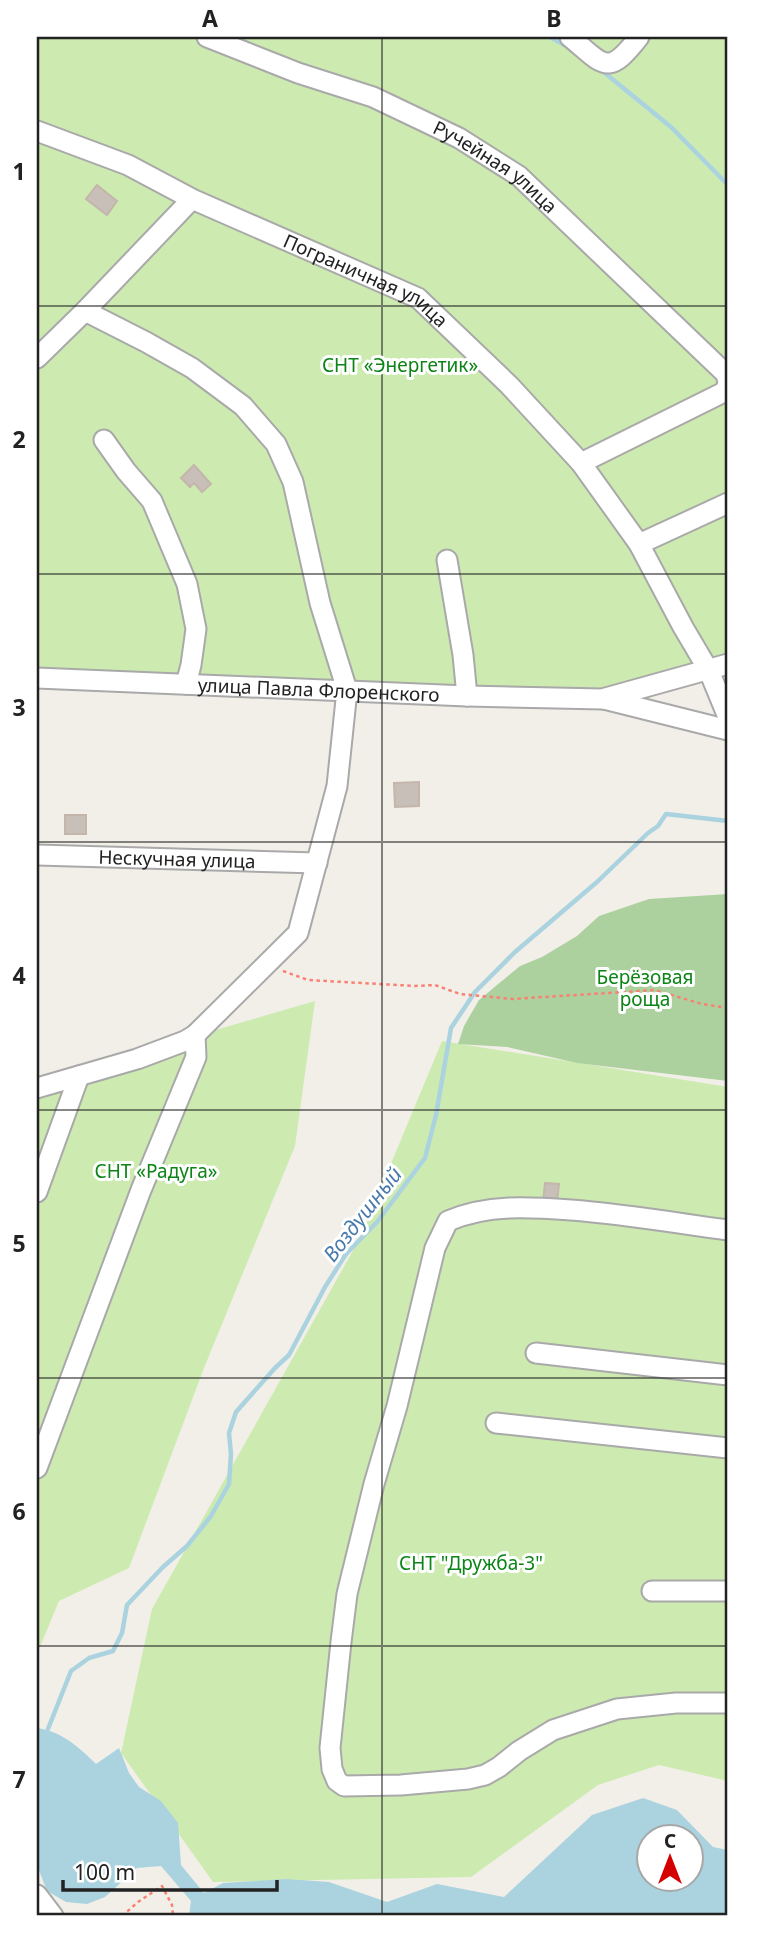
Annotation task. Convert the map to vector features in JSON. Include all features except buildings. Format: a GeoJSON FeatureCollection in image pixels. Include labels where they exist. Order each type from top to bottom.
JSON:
{"type":"FeatureCollection","features":[{"type":"Feature","properties":{"kind":"street","name":"Ручейная улица"},"geometry":{"type":"LineString","coordinates":[[207,37],[298,73],[373,97],[459,138],[519,176],[726,374],[728,383],[724,392],[581,463]]}},
{"type":"Feature","properties":{"kind":"street"},"geometry":{"type":"LineString","coordinates":[[570,37],[602,63],[611,64],[623,57],[639,37]]}},
{"type":"Feature","properties":{"kind":"street","name":"Пограничная улица"},"geometry":{"type":"LineString","coordinates":[[37,131],[128,165],[192,199],[418,298],[509,386],[581,463],[639,544],[682,627],[709,671]]}},
{"type":"Feature","properties":{"kind":"street"},"geometry":{"type":"LineString","coordinates":[[37,358],[192,199]]}},
{"type":"Feature","properties":{"kind":"street"},"geometry":{"type":"LineString","coordinates":[[37,1088],[137,1059],[185,1041],[298,933],[337,786],[347,690],[320,603],[293,482],[276,444],[243,406],[192,368],[85,311]]}},
{"type":"Feature","properties":{"kind":"street"},"geometry":{"type":"LineString","coordinates":[[104,440],[152,501],[187,584],[196,629],[186,684]]}},
{"type":"Feature","properties":{"kind":"street"},"geometry":{"type":"LineString","coordinates":[[639,544],[728,503]]}},
{"type":"Feature","properties":{"kind":"street"},"geometry":{"type":"LineString","coordinates":[[447,560],[467,696]]}},
{"type":"Feature","properties":{"kind":"street","name":"улица Павла Флоренского"},"geometry":{"type":"LineString","coordinates":[[602,699],[728,664]]}},
{"type":"Feature","properties":{"kind":"street"},"geometry":{"type":"LineString","coordinates":[[709,671],[728,717]]}},
{"type":"Feature","properties":{"kind":"street","name":"улица Павла Флоренского"},"geometry":{"type":"LineString","coordinates":[[37,678],[602,699],[728,730]]}},
{"type":"Feature","properties":{"kind":"street","name":"Нескучная улица"},"geometry":{"type":"LineString","coordinates":[[37,855],[317,863]]}},
{"type":"Feature","properties":{"kind":"street"},"geometry":{"type":"LineString","coordinates":[[37,1468],[141,1190],[196,1057],[195,1034]]}},
{"type":"Feature","properties":{"kind":"street"},"geometry":{"type":"LineString","coordinates":[[37,1192],[79,1076]]}},
{"type":"Feature","properties":{"kind":"street"},"geometry":{"type":"LineString","coordinates":[[728,1230],[616,1214],[539,1208],[489,1209],[464,1214],[448,1221],[435,1248],[347,1594],[330,1748],[332,1769],[337,1781],[344,1786],[401,1785],[468,1779],[485,1775],[499,1767],[553,1730],[617,1709],[676,1703],[728,1703]]}},
{"type":"Feature","properties":{"kind":"street"},"geometry":{"type":"LineString","coordinates":[[536,1353],[728,1375]]}},
{"type":"Feature","properties":{"kind":"street"},"geometry":{"type":"LineString","coordinates":[[496,1423],[728,1448]]}},
{"type":"Feature","properties":{"kind":"street"},"geometry":{"type":"LineString","coordinates":[[652,1591],[728,1591]]}},
{"type":"Feature","properties":{"kind":"street"},"geometry":{"type":"LineString","coordinates":[[37,1895],[53,1916]]}},
{"type":"Feature","properties":{"kind":"path"},"geometry":{"type":"LineString","coordinates":[[270,960],[279,970],[308,980],[403,986],[435,985],[460,994],[521,999],[654,990],[702,1004],[728,1007]]}},
{"type":"Feature","properties":{"kind":"path"},"geometry":{"type":"LineString","coordinates":[[122,1916],[162,1886],[172,1905],[173,1916]]}},
{"type":"Feature","properties":{"kind":"green space","name":"СНТ «Энергетик»"},"geometry":{"type":"Polygon","coordinates":[[[37,37],[728,37],[728,663],[594,696],[37,679],[37,37]]]}},
{"type":"Feature","properties":{"kind":"green space","name":"Берёзовая роща"},"geometry":{"type":"Polygon","coordinates":[[[728,894],[728,1081],[577,1063],[507,1047],[458,1044],[464,1026],[479,1000],[520,966],[542,957],[577,936],[599,916],[649,899],[728,894]]]}},
{"type":"Feature","properties":{"kind":"green space","name":"СНТ «Радуга»"},"geometry":{"type":"Polygon","coordinates":[[[315,1001],[295,1146],[204,1368],[129,1568],[59,1601],[37,1654],[37,1082],[315,1001]]]}},
{"type":"Feature","properties":{"kind":"green space","name":"СНТ \"Дружба-3\""},"geometry":{"type":"Polygon","coordinates":[[[442,1041],[728,1087],[728,1781],[659,1765],[598,1785],[471,1877],[213,1882],[121,1753],[152,1609],[360,1238],[442,1041]]]}},
{"type":"Feature","properties":{"kind":"water"},"geometry":{"type":"Polygon","coordinates":[[[37,1728],[62,1736],[96,1764],[119,1748],[129,1773],[139,1787],[161,1801],[178,1823],[181,1865],[204,1893],[223,1883],[286,1879],[329,1882],[387,1902],[437,1884],[504,1897],[592,1815],[643,1798],[677,1810],[691,1824],[636,1824],[636,1894],[706,1894],[706,1840],[713,1847],[728,1850],[728,1916],[189,1916],[191,1901],[161,1866],[137,1868],[105,1897],[87,1904],[66,1902],[47,1891],[37,1865],[37,1728]]]}},
{"type":"Feature","properties":{"kind":"waterway"},"geometry":{"type":"LineString","coordinates":[[550,37],[570,48]]}},
{"type":"Feature","properties":{"kind":"waterway"},"geometry":{"type":"LineString","coordinates":[[600,69],[671,127],[728,185]]}},
{"type":"Feature","properties":{"kind":"waterway","name":"Воздушный"},"geometry":{"type":"LineString","coordinates":[[48,1729],[71,1671],[89,1658],[113,1651],[122,1633],[127,1605],[187,1546],[211,1516],[229,1484],[229,1433],[236,1412],[289,1355],[346,1254],[377,1222],[425,1158],[436,1115],[451,1028],[475,992],[515,952],[658,826],[666,814],[728,821]]}}]}
